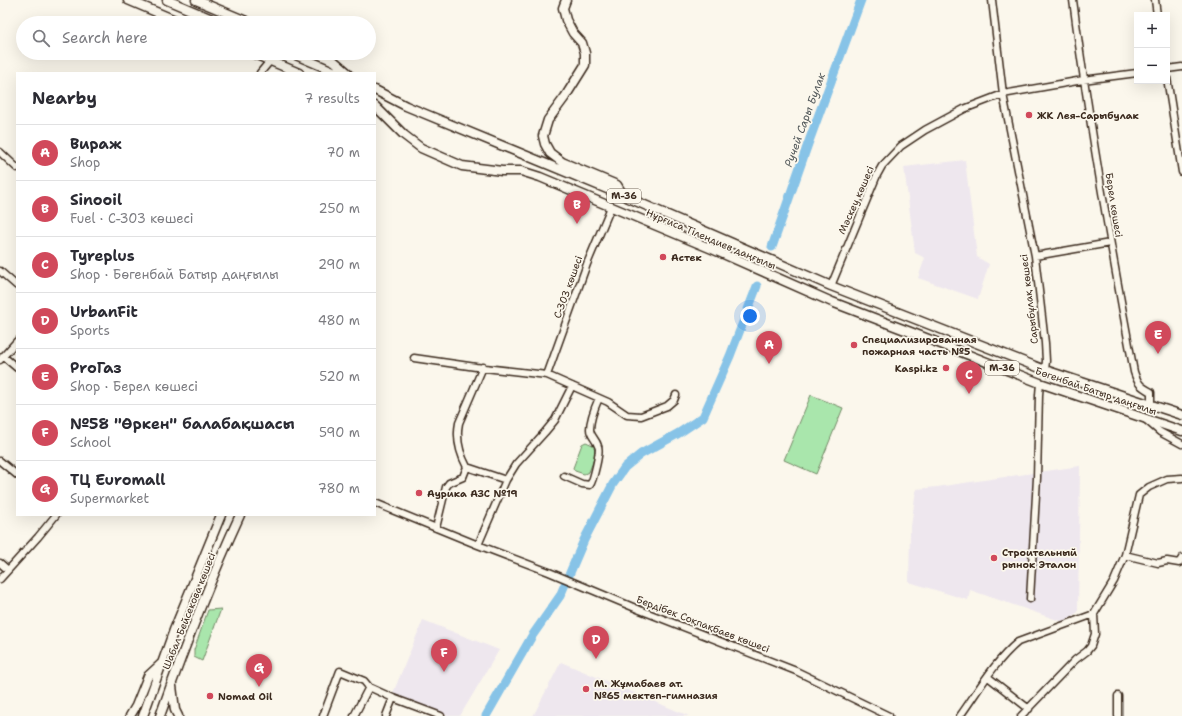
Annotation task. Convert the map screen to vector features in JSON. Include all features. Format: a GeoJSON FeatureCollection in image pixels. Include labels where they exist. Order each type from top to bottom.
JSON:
{"type":"FeatureCollection","features":[{"type":"Feature","properties":{"kind":"main road"},"geometry":{"type":"LineString","coordinates":[[128,0],[166,16]]}},
{"type":"Feature","properties":{"kind":"main road"},"geometry":{"type":"LineString","coordinates":[[167,0],[204,16]]}},
{"type":"Feature","properties":{"kind":"main road"},"geometry":{"type":"LineString","coordinates":[[196,0],[234,16]]}},
{"type":"Feature","properties":{"kind":"main road"},"geometry":{"type":"LineString","coordinates":[[566,0],[563,8],[566,20],[572,33],[582,43],[585,53],[585,66],[548,120],[543,136],[545,144],[550,153],[562,162],[617,185],[624,196]]}},
{"type":"Feature","properties":{"kind":"main road"},"geometry":{"type":"LineString","coordinates":[[307,60],[336,72]]}},
{"type":"Feature","properties":{"kind":"main road"},"geometry":{"type":"LineString","coordinates":[[332,60],[347,72]]}},
{"type":"Feature","properties":{"kind":"main road"},"geometry":{"type":"LineString","coordinates":[[270,61],[297,72]]}},
{"type":"Feature","properties":{"kind":"main road","name":"Нұрғиса Тілендиев даңғылы"},"geometry":{"type":"LineString","coordinates":[[377,91],[406,106],[624,196],[831,286]]}},
{"type":"Feature","properties":{"kind":"main road","name":"Нұрғиса Тілендиев даңғылы"},"geometry":{"type":"LineString","coordinates":[[376,107],[421,148],[462,166],[502,171],[521,171],[540,177],[712,249],[825,299]]}},
{"type":"Feature","properties":{"kind":"main road"},"geometry":{"type":"LineString","coordinates":[[712,249],[718,236]]}},
{"type":"Feature","properties":{"kind":"main road","name":"Мәскеу көшесі"},"geometry":{"type":"LineString","coordinates":[[825,299],[831,286]]}},
{"type":"Feature","properties":{"kind":"main road","name":"Бөгенбай Батыр даңғылы"},"geometry":{"type":"LineString","coordinates":[[831,286],[1045,370],[1182,415]]}},
{"type":"Feature","properties":{"kind":"main road","name":"Бөгенбай Батыр даңғылы"},"geometry":{"type":"LineString","coordinates":[[825,299],[1040,383],[1182,430]]}},
{"type":"Feature","properties":{"kind":"main road","name":"Сарыбұлақ көшесі"},"geometry":{"type":"LineString","coordinates":[[1040,383],[1045,370]]}},
{"type":"Feature","properties":{"kind":"main road","name":"Шабал Бейсекова көшесі"},"geometry":{"type":"LineString","coordinates":[[143,716],[174,630],[221,516]]}},
{"type":"Feature","properties":{"kind":"main road","name":"Шабал Бейсекова көшесі"},"geometry":{"type":"LineString","coordinates":[[160,716],[214,574],[240,516]]}},
{"type":"Feature","properties":{"kind":"main road"},"geometry":{"type":"LineString","coordinates":[[130,716],[136,706],[148,676],[162,664]]}},
{"type":"Feature","properties":{"kind":"main road"},"geometry":{"type":"LineString","coordinates":[[172,683],[174,710],[178,716]]}},
{"type":"Feature","properties":{"kind":"street","name":"Сарыбұлақ көшесі"},"geometry":{"type":"LineString","coordinates":[[992,0],[1003,94],[1035,256],[1045,342],[1045,370]]}},
{"type":"Feature","properties":{"kind":"street","name":"Берел көшесі"},"geometry":{"type":"LineString","coordinates":[[1073,0],[1083,80],[1110,243],[1134,372],[1140,386],[1151,392],[1151,405]]}},
{"type":"Feature","properties":{"kind":"street"},"geometry":{"type":"LineString","coordinates":[[1155,0],[1157,12]]}},
{"type":"Feature","properties":{"kind":"street"},"geometry":{"type":"LineString","coordinates":[[261,72],[270,61]]}},
{"type":"Feature","properties":{"kind":"street"},"geometry":{"type":"LineString","coordinates":[[1170,68],[1182,66]]}},
{"type":"Feature","properties":{"kind":"street","name":"Мәскеу көшесі"},"geometry":{"type":"LineString","coordinates":[[831,286],[877,175],[882,166],[901,146],[925,130],[964,109],[1003,94],[1083,80],[1134,73]]}},
{"type":"Feature","properties":{"kind":"street"},"geometry":{"type":"LineString","coordinates":[[1168,84],[1179,132],[1182,172]]}},
{"type":"Feature","properties":{"kind":"street"},"geometry":{"type":"LineString","coordinates":[[1,154],[16,167]]}},
{"type":"Feature","properties":{"kind":"street","name":"С-303 көшесі"},"geometry":{"type":"LineString","coordinates":[[547,375],[587,264],[611,207]]}},
{"type":"Feature","properties":{"kind":"street"},"geometry":{"type":"LineString","coordinates":[[1035,256],[1110,243]]}},
{"type":"Feature","properties":{"kind":"street"},"geometry":{"type":"LineString","coordinates":[[0,271],[16,285]]}},
{"type":"Feature","properties":{"kind":"street"},"geometry":{"type":"LineString","coordinates":[[16,342],[2,358],[16,367]]}},
{"type":"Feature","properties":{"kind":"street"},"geometry":{"type":"LineString","coordinates":[[414,358],[547,375],[608,402],[627,416],[641,416],[668,406],[674,400],[676,394]]}},
{"type":"Feature","properties":{"kind":"street"},"geometry":{"type":"LineString","coordinates":[[436,528],[446,487],[449,483],[463,477],[467,467],[460,451],[457,432],[459,423],[483,367]]}},
{"type":"Feature","properties":{"kind":"street","name":"Сарыбұлақ көшесі"},"geometry":{"type":"LineString","coordinates":[[1030,599],[1040,383]]}},
{"type":"Feature","properties":{"kind":"street"},"geometry":{"type":"LineString","coordinates":[[376,503],[478,545],[506,480],[516,464],[555,420],[572,386]]}},
{"type":"Feature","properties":{"kind":"street"},"geometry":{"type":"LineString","coordinates":[[564,476],[582,484],[590,485],[592,482],[594,469],[600,450],[591,434],[590,428],[598,398]]}},
{"type":"Feature","properties":{"kind":"street"},"geometry":{"type":"LineString","coordinates":[[1144,418],[1160,432],[1182,444]]}},
{"type":"Feature","properties":{"kind":"street"},"geometry":{"type":"LineString","coordinates":[[0,461],[16,474]]}},
{"type":"Feature","properties":{"kind":"street"},"geometry":{"type":"LineString","coordinates":[[467,467],[506,480]]}},
{"type":"Feature","properties":{"kind":"street"},"geometry":{"type":"LineString","coordinates":[[1022,716],[1075,660],[1091,646],[1095,634],[1094,614],[1114,581],[1125,555],[1139,495],[1149,487],[1167,479],[1182,478]]}},
{"type":"Feature","properties":{"kind":"street"},"geometry":{"type":"LineString","coordinates":[[0,579],[55,516]]}},
{"type":"Feature","properties":{"kind":"street","name":"Бердібек Соқпақбаев көшесі"},"geometry":{"type":"LineString","coordinates":[[478,545],[561,576],[640,610],[796,671],[889,716]]}},
{"type":"Feature","properties":{"kind":"street"},"geometry":{"type":"LineString","coordinates":[[1125,555],[1161,564],[1167,561],[1181,561]]}},
{"type":"Feature","properties":{"kind":"street"},"geometry":{"type":"LineString","coordinates":[[0,563],[8,570]]}},
{"type":"Feature","properties":{"kind":"street"},"geometry":{"type":"LineString","coordinates":[[960,716],[988,677],[1011,648],[1018,642],[1094,614]]}},
{"type":"Feature","properties":{"kind":"street"},"geometry":{"type":"LineString","coordinates":[[323,716],[340,671],[364,681],[369,687],[393,698],[441,716]]}},
{"type":"Feature","properties":{"kind":"street"},"geometry":{"type":"LineString","coordinates":[[988,677],[1029,709]]}},
{"type":"Feature","properties":{"kind":"street"},"geometry":{"type":"LineString","coordinates":[[354,716],[369,687]]}},
{"type":"Feature","properties":{"kind":"street"},"geometry":{"type":"LineString","coordinates":[[1118,696],[1118,716]]}},
{"type":"Feature","properties":{"kind":"street"},"geometry":{"type":"LineString","coordinates":[[386,716],[393,698]]}},
{"type":"Feature","properties":{"kind":"shaded area"},"geometry":{"type":"Polygon","coordinates":[[[965,160],[977,257],[989,264],[978,299],[918,278],[925,258],[915,253],[904,167],[965,160]]]}},
{"type":"Feature","properties":{"kind":"shaded area","name":"Строительный рынок Эталон"},"geometry":{"type":"Polygon","coordinates":[[[1080,466],[1078,612],[1063,622],[970,590],[968,600],[909,582],[910,534],[916,489],[1080,466]]]}},
{"type":"Feature","properties":{"kind":"shaded area"},"geometry":{"type":"Polygon","coordinates":[[[423,620],[499,650],[460,716],[448,716],[393,693],[423,620]]]}},
{"type":"Feature","properties":{"kind":"shaded area","name":"М. Жұмабаев ат. №65 мектеп-гимназия"},"geometry":{"type":"Polygon","coordinates":[[[561,662],[689,716],[533,716],[561,662]]]}},
{"type":"Feature","properties":{"kind":"green space"},"geometry":{"type":"Polygon","coordinates":[[[811,395],[843,408],[816,474],[784,460],[811,395]]]}},
{"type":"Feature","properties":{"kind":"green space"},"geometry":{"type":"Polygon","coordinates":[[[586,442],[598,449],[589,472],[584,474],[575,471],[573,468],[582,444],[586,442]]]}},
{"type":"Feature","properties":{"kind":"green space"},"geometry":{"type":"Polygon","coordinates":[[[221,609],[202,661],[194,657],[194,650],[208,610],[221,609]]]}},
{"type":"Feature","properties":{"kind":"waterway","name":"Ручей Сары Булак"},"geometry":{"type":"LineString","coordinates":[[772,247],[861,0]]}},
{"type":"Feature","properties":{"kind":"waterway"},"geometry":{"type":"LineString","coordinates":[[486,716],[532,636],[560,596],[584,540],[613,484],[625,467],[641,454],[679,433],[703,417],[730,356],[757,286]]}},
{"type":"Feature","properties":{"kind":"place","name":"ЖК Лея-Сарыбулак"},"geometry":{"type":"Point","coordinates":[1029,115]}},
{"type":"Feature","properties":{"kind":"place","name":"Sinooil"},"geometry":{"type":"Point","coordinates":[577,224]}},
{"type":"Feature","properties":{"kind":"place","name":"Астек"},"geometry":{"type":"Point","coordinates":[663,257]}},
{"type":"Feature","properties":{"kind":"place","name":"Специализированная пожарная часть №5"},"geometry":{"type":"Point","coordinates":[854,345]}},
{"type":"Feature","properties":{"kind":"place","name":"ProГаз"},"geometry":{"type":"Point","coordinates":[1158,354]}},
{"type":"Feature","properties":{"kind":"place","name":"Вираж"},"geometry":{"type":"Point","coordinates":[769,364]}},
{"type":"Feature","properties":{"kind":"place","name":"Kaspi.kz"},"geometry":{"type":"Point","coordinates":[946,368]}},
{"type":"Feature","properties":{"kind":"place","name":"Tyreplus"},"geometry":{"type":"Point","coordinates":[969,394]}},
{"type":"Feature","properties":{"kind":"place","name":"Аурика АЗС №19"},"geometry":{"type":"Point","coordinates":[419,493]}},
{"type":"Feature","properties":{"kind":"place","name":"Строительный рынок Эталон"},"geometry":{"type":"Point","coordinates":[994,558]}},
{"type":"Feature","properties":{"kind":"place","name":"UrbanFit"},"geometry":{"type":"Point","coordinates":[596,659]}},
{"type":"Feature","properties":{"kind":"place","name":"№58 \"Өркен\" балабақшасы"},"geometry":{"type":"Point","coordinates":[444,672]}},
{"type":"Feature","properties":{"kind":"place","name":"ТЦ Euromall"},"geometry":{"type":"Point","coordinates":[259,687]}},
{"type":"Feature","properties":{"kind":"place","name":"М. Жұмабаев ат. №65 мектеп-гимназия"},"geometry":{"type":"Point","coordinates":[586,689]}},
{"type":"Feature","properties":{"kind":"place","name":"Nomad Oil"},"geometry":{"type":"Point","coordinates":[210,696]}}]}
